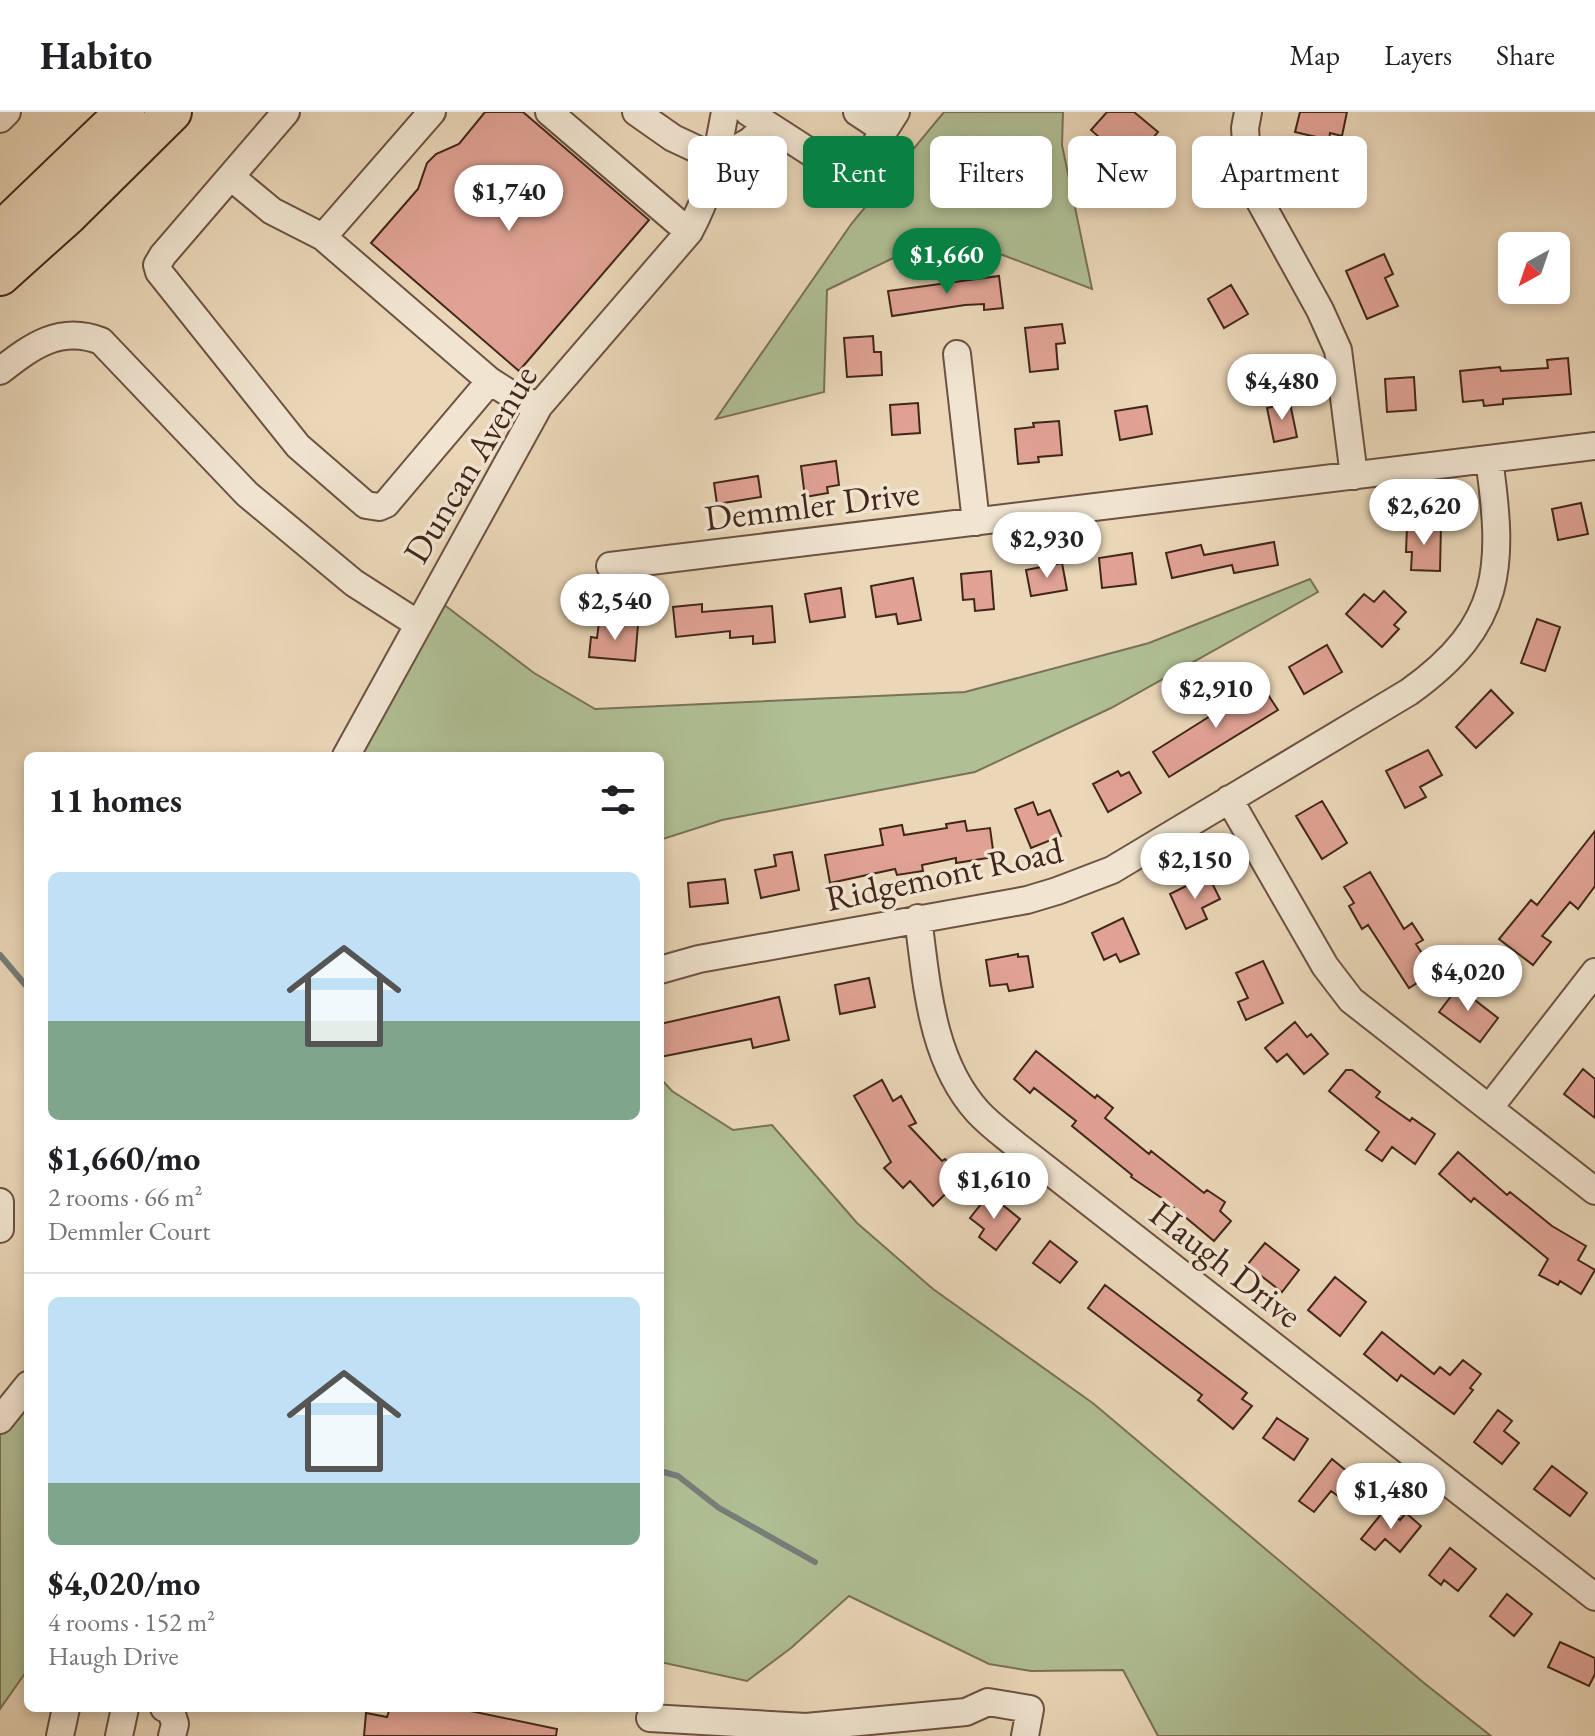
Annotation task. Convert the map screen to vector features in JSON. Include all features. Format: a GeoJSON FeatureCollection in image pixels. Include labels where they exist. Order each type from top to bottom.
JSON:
{"type":"FeatureCollection","features":[{"type":"Feature","properties":{"kind":"highway"},"geometry":{"type":"LineString","coordinates":[[0,232],[125,112]]}},
{"type":"Feature","properties":{"kind":"highway"},"geometry":{"type":"LineString","coordinates":[[0,276],[68,215],[172,112]]}},
{"type":"Feature","properties":{"kind":"street"},"geometry":{"type":"LineString","coordinates":[[0,119],[7,112]]}},
{"type":"Feature","properties":{"kind":"street"},"geometry":{"type":"LineString","coordinates":[[286,112],[163,255],[157,265],[159,272],[298,446],[366,505],[379,507],[386,504],[490,381]]}},
{"type":"Feature","properties":{"kind":"street"},"geometry":{"type":"LineString","coordinates":[[323,237],[432,112]]}},
{"type":"Feature","properties":{"kind":"street"},"geometry":{"type":"LineString","coordinates":[[549,112],[689,232]]}},
{"type":"Feature","properties":{"kind":"street"},"geometry":{"type":"LineString","coordinates":[[636,112],[688,145]]}},
{"type":"Feature","properties":{"kind":"street","name":"Duncan Avenue"},"geometry":{"type":"LineString","coordinates":[[721,136],[725,112]]}},
{"type":"Feature","properties":{"kind":"street"},"geometry":{"type":"LineString","coordinates":[[758,118],[827,163],[848,165],[869,154],[890,121],[857,112]]}},
{"type":"Feature","properties":{"kind":"street"},"geometry":{"type":"LineString","coordinates":[[1248,112],[1245,152],[1248,173],[1257,196],[1320,310],[1338,350],[1354,476]]}},
{"type":"Feature","properties":{"kind":"street"},"geometry":{"type":"LineString","coordinates":[[231,177],[272,211],[323,237],[490,381],[515,397],[539,406]]}},
{"type":"Feature","properties":{"kind":"street","name":"Duncan Avenue"},"geometry":{"type":"LineString","coordinates":[[348,752],[539,406],[689,232],[702,208]]}},
{"type":"Feature","properties":{"kind":"street"},"geometry":{"type":"LineString","coordinates":[[0,371],[27,351],[64,335],[86,335],[101,341],[247,494],[354,583],[418,624]]}},
{"type":"Feature","properties":{"kind":"street"},"geometry":{"type":"LineString","coordinates":[[957,354],[976,522]]}},
{"type":"Feature","properties":{"kind":"street","name":"Demmler Drive"},"geometry":{"type":"LineString","coordinates":[[610,566],[1595,446]]}},
{"type":"Feature","properties":{"kind":"street","name":"Ridgemont Road"},"geometry":{"type":"LineString","coordinates":[[664,969],[699,959],[1027,900],[1086,881],[1112,870],[1409,692],[1435,673],[1466,639],[1480,617],[1497,563],[1497,518],[1489,459]]}},
{"type":"Feature","properties":{"kind":"street"},"geometry":{"type":"LineString","coordinates":[[1229,799],[1325,966],[1351,1000],[1595,1191]]}},
{"type":"Feature","properties":{"kind":"street","name":"Haugh Drive"},"geometry":{"type":"LineString","coordinates":[[918,918],[930,1007],[937,1034],[953,1075],[978,1112],[1016,1145],[1595,1597]]}},
{"type":"Feature","properties":{"kind":"street"},"geometry":{"type":"LineString","coordinates":[[1490,1107],[1595,972]]}},
{"type":"Feature","properties":{"kind":"street"},"geometry":{"type":"LineString","coordinates":[[0,1202],[0,1229]]}},
{"type":"Feature","properties":{"kind":"street"},"geometry":{"type":"LineString","coordinates":[[0,1420],[24,1390]]}},
{"type":"Feature","properties":{"kind":"street"},"geometry":{"type":"LineString","coordinates":[[650,1718],[806,1727],[966,1712],[988,1702],[1030,1709],[1025,1736]]}},
{"type":"Feature","properties":{"kind":"street"},"geometry":{"type":"LineString","coordinates":[[968,1736],[974,1708]]}},
{"type":"Feature","properties":{"kind":"street"},"geometry":{"type":"LineString","coordinates":[[60,1736],[65,1712]]}},
{"type":"Feature","properties":{"kind":"street"},"geometry":{"type":"LineString","coordinates":[[119,1736],[124,1712]]}},
{"type":"Feature","properties":{"kind":"street"},"geometry":{"type":"LineString","coordinates":[[171,1712],[175,1724],[172,1736]]}},
{"type":"Feature","properties":{"kind":"green space"},"geometry":{"type":"Polygon","coordinates":[[[944,112],[1063,112],[1062,145],[1068,174],[1068,208],[1075,208],[1092,289],[945,233],[827,290],[824,392],[716,419],[864,208],[914,208],[914,148],[944,112]]]}},
{"type":"Feature","properties":{"kind":"green space"},"geometry":{"type":"Polygon","coordinates":[[[1310,579],[1318,592],[1111,708],[975,772],[722,820],[664,839],[664,752],[363,752],[443,604],[534,673],[595,709],[965,692],[1149,643],[1310,579]]]}},
{"type":"Feature","properties":{"kind":"green space"},"geometry":{"type":"Polygon","coordinates":[[[664,1082],[672,1091],[733,1130],[772,1125],[857,1223],[933,1289],[1094,1404],[1491,1736],[1158,1736],[1123,1670],[1031,1671],[989,1664],[849,1596],[791,1648],[747,1681],[664,1663],[664,1082]]]}},
{"type":"Feature","properties":{"kind":"green space"},"geometry":{"type":"Polygon","coordinates":[[[24,1408],[24,1675],[0,1709],[0,1435],[24,1408]]]}},
{"type":"Feature","properties":{"kind":"building"},"geometry":{"type":"Polygon","coordinates":[[[485,112],[523,112],[649,220],[519,371],[371,243],[418,189],[427,163],[436,154],[459,144],[485,112]]]}},
{"type":"Feature","properties":{"kind":"building"},"geometry":{"type":"Polygon","coordinates":[[[1107,112],[1134,112],[1158,132],[1155,136],[1098,136],[1091,130],[1107,112]]]}},
{"type":"Feature","properties":{"kind":"building"},"geometry":{"type":"Polygon","coordinates":[[[1300,112],[1347,112],[1342,136],[1330,133],[1330,136],[1312,136],[1295,132],[1300,112]]]}},
{"type":"Feature","properties":{"kind":"building"},"geometry":{"type":"Polygon","coordinates":[[[1384,254],[1393,274],[1385,278],[1398,306],[1367,319],[1346,271],[1384,254]]]}},
{"type":"Feature","properties":{"kind":"building"},"geometry":{"type":"Polygon","coordinates":[[[999,276],[1003,308],[984,310],[984,304],[965,305],[892,316],[888,291],[999,276]]]}},
{"type":"Feature","properties":{"kind":"building"},"geometry":{"type":"Polygon","coordinates":[[[1231,285],[1248,314],[1224,328],[1208,299],[1231,285]]]}},
{"type":"Feature","properties":{"kind":"building"},"geometry":{"type":"Polygon","coordinates":[[[1062,324],[1065,343],[1056,344],[1058,369],[1030,372],[1025,328],[1062,324]]]}},
{"type":"Feature","properties":{"kind":"building"},"geometry":{"type":"Polygon","coordinates":[[[873,336],[874,352],[881,352],[882,375],[847,377],[844,338],[873,336]]]}},
{"type":"Feature","properties":{"kind":"building"},"geometry":{"type":"Polygon","coordinates":[[[1568,358],[1571,394],[1503,399],[1503,404],[1484,406],[1483,400],[1463,402],[1460,371],[1500,367],[1501,371],[1548,368],[1547,360],[1568,358]]]}},
{"type":"Feature","properties":{"kind":"building"},"geometry":{"type":"Polygon","coordinates":[[[1414,377],[1416,410],[1387,412],[1385,379],[1414,377]]]}},
{"type":"Feature","properties":{"kind":"building"},"geometry":{"type":"Polygon","coordinates":[[[918,403],[920,433],[892,435],[890,405],[918,403]]]}},
{"type":"Feature","properties":{"kind":"building"},"geometry":{"type":"Polygon","coordinates":[[[1290,403],[1297,437],[1274,442],[1267,408],[1290,403]]]}},
{"type":"Feature","properties":{"kind":"building"},"geometry":{"type":"Polygon","coordinates":[[[1147,406],[1152,434],[1120,440],[1115,411],[1147,406]]]}},
{"type":"Feature","properties":{"kind":"building"},"geometry":{"type":"Polygon","coordinates":[[[1059,421],[1062,455],[1038,457],[1039,462],[1018,464],[1015,429],[1034,427],[1033,423],[1059,421]]]}},
{"type":"Feature","properties":{"kind":"building"},"geometry":{"type":"Polygon","coordinates":[[[836,461],[839,485],[827,487],[828,493],[805,497],[801,466],[836,461]]]}},
{"type":"Feature","properties":{"kind":"building"},"geometry":{"type":"Polygon","coordinates":[[[758,476],[761,497],[717,504],[714,483],[758,476]]]}},
{"type":"Feature","properties":{"kind":"building"},"geometry":{"type":"Polygon","coordinates":[[[1581,503],[1588,534],[1558,540],[1552,509],[1581,503]]]}},
{"type":"Feature","properties":{"kind":"building"},"geometry":{"type":"Polygon","coordinates":[[[1441,525],[1440,571],[1411,570],[1412,552],[1406,552],[1407,526],[1441,525]]]}},
{"type":"Feature","properties":{"kind":"building"},"geometry":{"type":"Polygon","coordinates":[[[1274,542],[1278,565],[1234,573],[1232,565],[1172,578],[1166,553],[1201,545],[1204,555],[1274,542]]]}},
{"type":"Feature","properties":{"kind":"building"},"geometry":{"type":"Polygon","coordinates":[[[1132,553],[1136,584],[1102,588],[1099,558],[1132,553]]]}},
{"type":"Feature","properties":{"kind":"building"},"geometry":{"type":"Polygon","coordinates":[[[1062,563],[1067,590],[1031,596],[1026,570],[1062,563]]]}},
{"type":"Feature","properties":{"kind":"building"},"geometry":{"type":"Polygon","coordinates":[[[991,571],[994,609],[975,611],[974,599],[963,600],[961,574],[991,571]]]}},
{"type":"Feature","properties":{"kind":"building"},"geometry":{"type":"Polygon","coordinates":[[[913,578],[921,620],[898,624],[896,614],[876,617],[871,586],[913,578]]]}},
{"type":"Feature","properties":{"kind":"building"},"geometry":{"type":"Polygon","coordinates":[[[841,588],[845,617],[810,622],[805,594],[841,588]]]}},
{"type":"Feature","properties":{"kind":"building"},"geometry":{"type":"Polygon","coordinates":[[[1384,591],[1406,612],[1394,625],[1399,629],[1382,647],[1346,614],[1364,594],[1374,602],[1384,591]]]}},
{"type":"Feature","properties":{"kind":"building"},"geometry":{"type":"Polygon","coordinates":[[[702,604],[702,612],[772,606],[775,642],[753,644],[753,636],[730,638],[730,631],[676,637],[673,607],[702,604]]]}},
{"type":"Feature","properties":{"kind":"building"},"geometry":{"type":"Polygon","coordinates":[[[1537,619],[1560,627],[1545,671],[1521,663],[1537,619]]]}},
{"type":"Feature","properties":{"kind":"building"},"geometry":{"type":"Polygon","coordinates":[[[599,622],[638,625],[635,661],[589,657],[591,637],[597,638],[599,622]]]}},
{"type":"Feature","properties":{"kind":"building"},"geometry":{"type":"Polygon","coordinates":[[[1327,645],[1342,672],[1304,694],[1289,667],[1327,645]]]}},
{"type":"Feature","properties":{"kind":"building"},"geometry":{"type":"Polygon","coordinates":[[[1261,684],[1278,710],[1169,777],[1153,752],[1261,684]]]}},
{"type":"Feature","properties":{"kind":"building"},"geometry":{"type":"Polygon","coordinates":[[[1491,690],[1513,713],[1476,748],[1456,727],[1491,690]]]}},
{"type":"Feature","properties":{"kind":"building"},"geometry":{"type":"Polygon","coordinates":[[[1428,750],[1442,775],[1420,787],[1426,797],[1405,808],[1386,771],[1428,750]]]}},
{"type":"Feature","properties":{"kind":"building"},"geometry":{"type":"Polygon","coordinates":[[[1118,771],[1121,776],[1129,772],[1141,793],[1108,812],[1093,784],[1118,771]]]}},
{"type":"Feature","properties":{"kind":"building"},"geometry":{"type":"Polygon","coordinates":[[[1322,801],[1347,843],[1322,859],[1296,816],[1322,801]]]}},
{"type":"Feature","properties":{"kind":"building"},"geometry":{"type":"Polygon","coordinates":[[[1033,802],[1038,815],[1050,810],[1061,836],[1031,848],[1015,809],[1033,802]]]}},
{"type":"Feature","properties":{"kind":"building"},"geometry":{"type":"Polygon","coordinates":[[[965,821],[967,831],[990,828],[994,857],[956,863],[956,858],[922,865],[923,871],[897,875],[895,869],[830,883],[825,855],[883,845],[880,829],[902,825],[904,835],[947,828],[946,824],[965,821]]]}},
{"type":"Feature","properties":{"kind":"building"},"geometry":{"type":"Polygon","coordinates":[[[1595,831],[1595,886],[1578,909],[1570,902],[1542,936],[1551,942],[1533,965],[1499,939],[1531,900],[1537,905],[1595,831]]]}},
{"type":"Feature","properties":{"kind":"building"},"geometry":{"type":"Polygon","coordinates":[[[792,852],[799,890],[761,898],[755,870],[776,866],[774,855],[792,852]]]}},
{"type":"Feature","properties":{"kind":"building"},"geometry":{"type":"Polygon","coordinates":[[[1370,872],[1404,929],[1412,923],[1423,940],[1416,944],[1434,972],[1409,988],[1368,925],[1362,929],[1349,906],[1354,903],[1344,887],[1370,872]]]}},
{"type":"Feature","properties":{"kind":"building"},"geometry":{"type":"Polygon","coordinates":[[[1208,875],[1220,899],[1202,908],[1207,919],[1186,929],[1170,894],[1208,875]]]}},
{"type":"Feature","properties":{"kind":"building"},"geometry":{"type":"Polygon","coordinates":[[[725,879],[728,903],[690,907],[688,883],[725,879]]]}},
{"type":"Feature","properties":{"kind":"building"},"geometry":{"type":"Polygon","coordinates":[[[1123,918],[1139,954],[1120,962],[1116,954],[1104,960],[1092,933],[1123,918]]]}},
{"type":"Feature","properties":{"kind":"building"},"geometry":{"type":"Polygon","coordinates":[[[1018,954],[1018,957],[1028,956],[1033,987],[1009,991],[1007,984],[990,986],[986,960],[1018,954]]]}},
{"type":"Feature","properties":{"kind":"building"},"geometry":{"type":"Polygon","coordinates":[[[1263,961],[1283,1003],[1246,1020],[1238,1002],[1248,998],[1236,973],[1263,961]]]}},
{"type":"Feature","properties":{"kind":"building"},"geometry":{"type":"Polygon","coordinates":[[[869,978],[875,1007],[840,1014],[835,985],[869,978]]]}},
{"type":"Feature","properties":{"kind":"building"},"geometry":{"type":"Polygon","coordinates":[[[1462,982],[1475,992],[1471,997],[1498,1018],[1480,1042],[1439,1012],[1462,982]]]}},
{"type":"Feature","properties":{"kind":"building"},"geometry":{"type":"Polygon","coordinates":[[[779,997],[789,1040],[753,1048],[751,1039],[664,1056],[664,1023],[779,997]]]}},
{"type":"Feature","properties":{"kind":"building"},"geometry":{"type":"Polygon","coordinates":[[[1295,1022],[1307,1037],[1311,1034],[1328,1054],[1304,1074],[1287,1054],[1277,1062],[1265,1048],[1295,1022]]]}},
{"type":"Feature","properties":{"kind":"building"},"geometry":{"type":"Polygon","coordinates":[[[1036,1051],[1095,1098],[1097,1095],[1113,1108],[1105,1118],[1149,1154],[1151,1151],[1204,1193],[1207,1190],[1225,1202],[1220,1211],[1231,1221],[1214,1241],[1131,1177],[1072,1126],[1076,1121],[1034,1088],[1030,1093],[1014,1079],[1036,1051]]]}},
{"type":"Feature","properties":{"kind":"building"},"geometry":{"type":"Polygon","coordinates":[[[1583,1069],[1595,1079],[1595,1118],[1564,1094],[1583,1069]]]}},
{"type":"Feature","properties":{"kind":"building"},"geometry":{"type":"Polygon","coordinates":[[[1346,1070],[1352,1070],[1380,1092],[1376,1097],[1435,1134],[1415,1164],[1392,1147],[1382,1161],[1366,1150],[1379,1132],[1329,1091],[1346,1070]]]}},
{"type":"Feature","properties":{"kind":"building"},"geometry":{"type":"Polygon","coordinates":[[[882,1080],[893,1101],[901,1096],[916,1123],[909,1126],[942,1161],[945,1159],[963,1177],[933,1206],[910,1181],[903,1188],[884,1168],[891,1162],[854,1096],[882,1080]]]}},
{"type":"Feature","properties":{"kind":"building"},"geometry":{"type":"Polygon","coordinates":[[[1458,1152],[1507,1195],[1510,1192],[1552,1226],[1586,1246],[1578,1260],[1595,1270],[1581,1294],[1560,1281],[1558,1285],[1539,1275],[1548,1259],[1474,1198],[1471,1202],[1439,1174],[1458,1152]]]}},
{"type":"Feature","properties":{"kind":"building"},"geometry":{"type":"Polygon","coordinates":[[[989,1194],[1020,1219],[996,1250],[979,1237],[984,1229],[970,1218],[989,1194]]]}},
{"type":"Feature","properties":{"kind":"building"},"geometry":{"type":"Polygon","coordinates":[[[1050,1241],[1077,1262],[1060,1283],[1033,1263],[1050,1241]]]}},
{"type":"Feature","properties":{"kind":"building"},"geometry":{"type":"Polygon","coordinates":[[[1265,1243],[1299,1270],[1282,1292],[1247,1265],[1265,1243]]]}},
{"type":"Feature","properties":{"kind":"building"},"geometry":{"type":"Polygon","coordinates":[[[1335,1277],[1366,1302],[1340,1336],[1308,1310],[1335,1277]]]}},
{"type":"Feature","properties":{"kind":"building"},"geometry":{"type":"Polygon","coordinates":[[[1105,1285],[1247,1393],[1242,1399],[1252,1406],[1233,1429],[1198,1400],[1202,1395],[1088,1308],[1105,1285]]]}},
{"type":"Feature","properties":{"kind":"building"},"geometry":{"type":"Polygon","coordinates":[[[1382,1332],[1434,1374],[1440,1367],[1450,1375],[1463,1360],[1481,1374],[1454,1414],[1401,1375],[1397,1381],[1364,1354],[1382,1332]]]}},
{"type":"Feature","properties":{"kind":"building"},"geometry":{"type":"Polygon","coordinates":[[[1498,1410],[1512,1421],[1504,1431],[1519,1443],[1502,1464],[1474,1442],[1498,1410]]]}},
{"type":"Feature","properties":{"kind":"building"},"geometry":{"type":"Polygon","coordinates":[[[1277,1418],[1308,1439],[1294,1460],[1263,1438],[1277,1418]]]}},
{"type":"Feature","properties":{"kind":"building"},"geometry":{"type":"Polygon","coordinates":[[[1332,1459],[1360,1482],[1345,1501],[1331,1491],[1314,1512],[1299,1501],[1332,1459]]]}},
{"type":"Feature","properties":{"kind":"building"},"geometry":{"type":"Polygon","coordinates":[[[1552,1466],[1587,1493],[1570,1516],[1534,1489],[1552,1466]]]}},
{"type":"Feature","properties":{"kind":"building"},"geometry":{"type":"Polygon","coordinates":[[[1386,1508],[1400,1520],[1406,1513],[1421,1526],[1400,1552],[1385,1539],[1375,1550],[1361,1539],[1386,1508]]]}},
{"type":"Feature","properties":{"kind":"building"},"geometry":{"type":"Polygon","coordinates":[[[1450,1548],[1476,1569],[1458,1591],[1444,1580],[1441,1585],[1429,1575],[1450,1548]]]}},
{"type":"Feature","properties":{"kind":"building"},"geometry":{"type":"Polygon","coordinates":[[[1507,1594],[1532,1614],[1514,1636],[1490,1616],[1507,1594]]]}},
{"type":"Feature","properties":{"kind":"building"},"geometry":{"type":"Polygon","coordinates":[[[1560,1642],[1595,1658],[1595,1674],[1589,1686],[1548,1667],[1560,1642]]]}},
{"type":"Feature","properties":{"kind":"building"},"geometry":{"type":"Polygon","coordinates":[[[389,1712],[475,1712],[557,1729],[556,1736],[364,1736],[366,1713],[387,1717],[389,1712]]]}},
{"type":"Feature","properties":{"kind":"waterway"},"geometry":{"type":"LineString","coordinates":[[0,955],[24,983]]}},
{"type":"Feature","properties":{"kind":"waterway"},"geometry":{"type":"LineString","coordinates":[[664,1472],[678,1476],[719,1508],[815,1562]]}}]}
